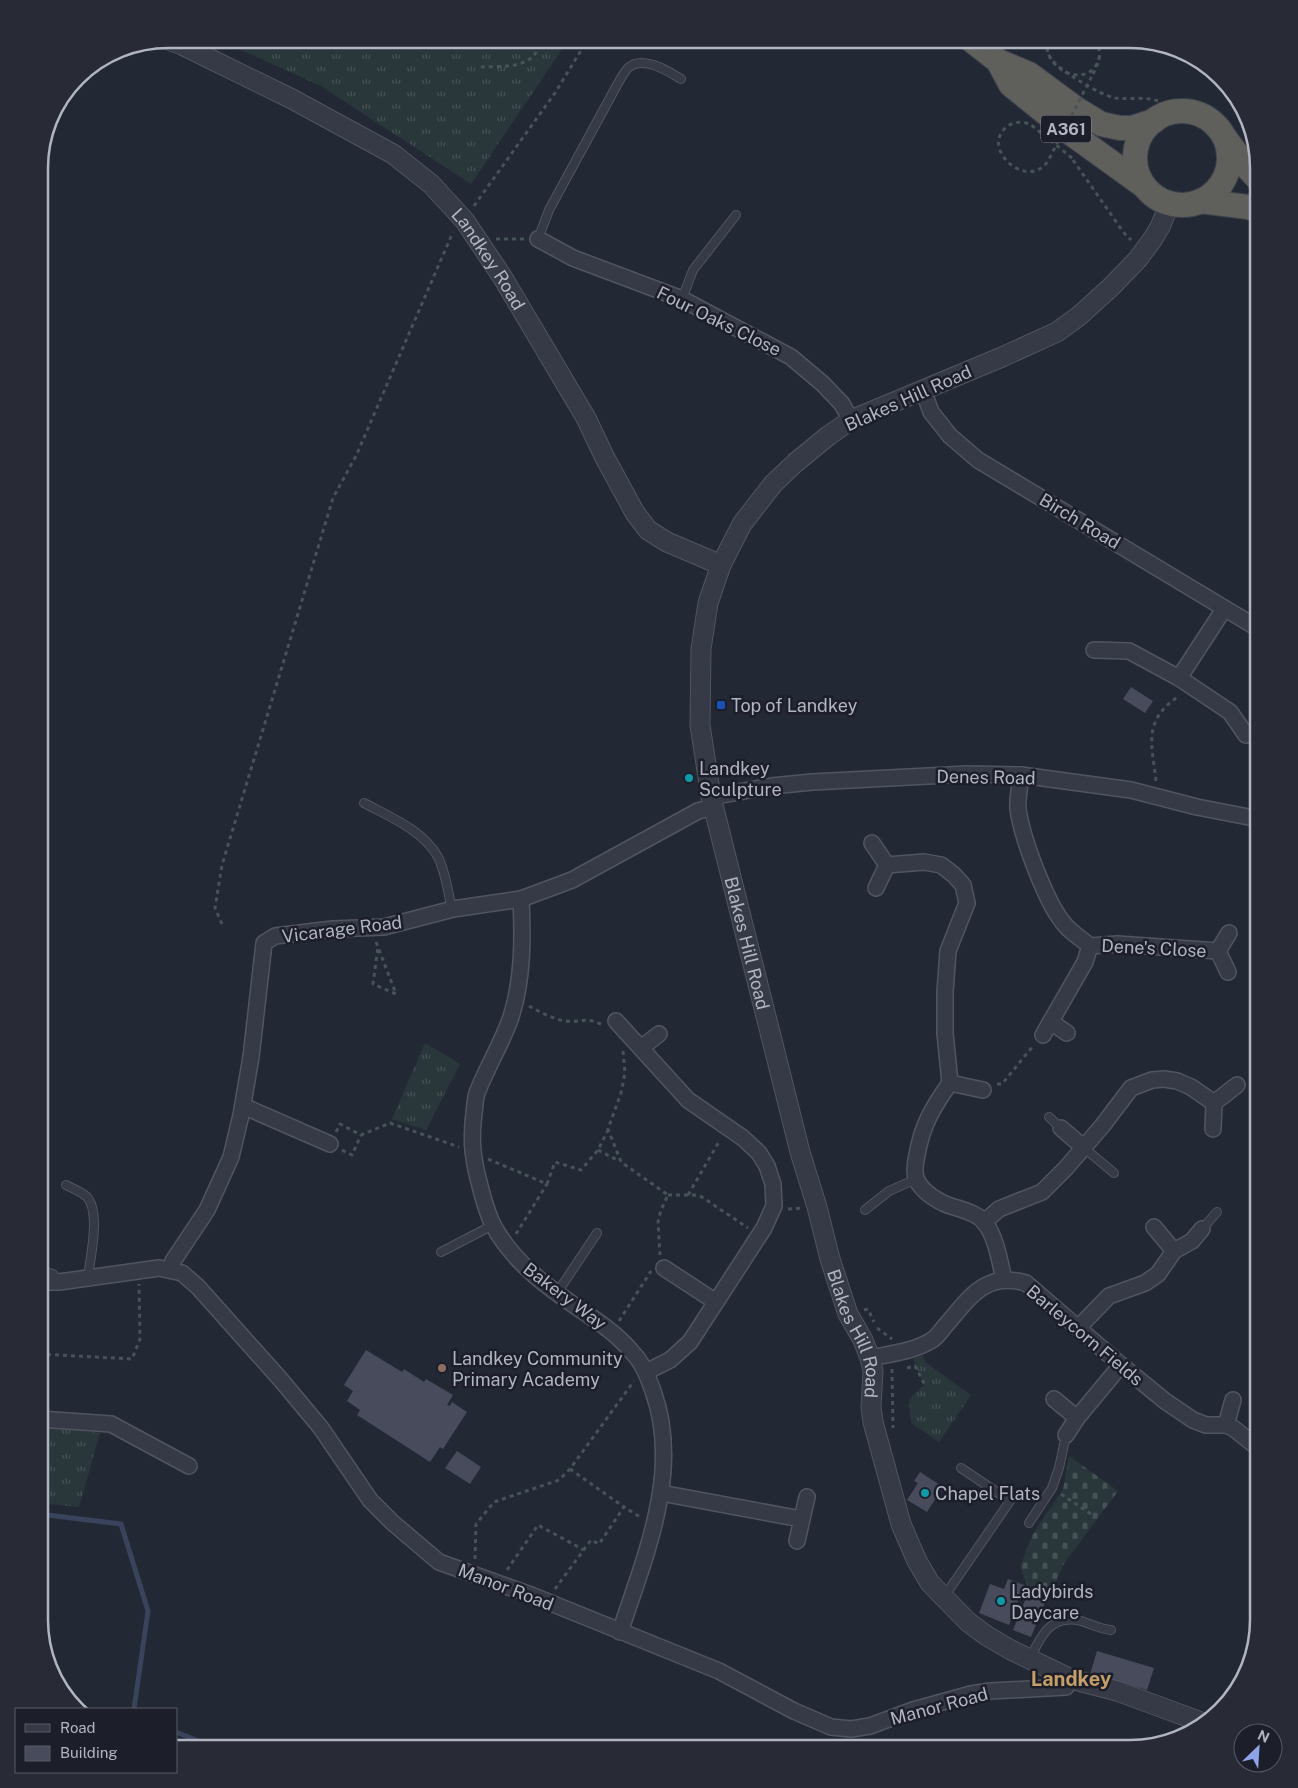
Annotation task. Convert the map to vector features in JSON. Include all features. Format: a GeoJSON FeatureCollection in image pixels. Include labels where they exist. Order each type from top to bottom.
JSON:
{"type":"FeatureCollection","features":[{"type":"Feature","properties":{"kind":"highway","name":"A361"},"geometry":{"type":"LineString","coordinates":[[981,48],[998,61],[1029,74],[1100,124],[1132,128],[1154,120]]}},
{"type":"Feature","properties":{"kind":"highway","name":"A361"},"geometry":{"type":"LineString","coordinates":[[998,61],[1010,85],[1072,134],[1144,186]]}},
{"type":"Feature","properties":{"kind":"highway"},"geometry":{"type":"LineString","coordinates":[[1220,131],[1228,150],[1227,171],[1217,189],[1210,196],[1200,201],[1180,205],[1160,200],[1144,186],[1136,167],[1137,146],[1146,128],[1154,120],[1173,112],[1184,112],[1204,117],[1220,131],[1250,170]]}},
{"type":"Feature","properties":{"kind":"highway"},"geometry":{"type":"LineString","coordinates":[[1200,201],[1250,208]]}},
{"type":"Feature","properties":{"kind":"street","name":"Landkey Road"},"geometry":{"type":"LineString","coordinates":[[188,48],[292,99],[393,154],[431,184],[465,221],[502,278],[586,418],[635,514],[648,530],[667,542],[721,564]]}},
{"type":"Feature","properties":{"kind":"street","name":"Blakes Hill Road"},"geometry":{"type":"LineString","coordinates":[[1170,203],[1160,227],[1143,252],[1079,316],[1057,332],[851,420],[795,463],[773,484],[742,524],[721,564],[708,604],[701,649],[700,725],[712,802],[800,1152],[848,1314],[863,1340],[870,1358],[873,1372],[871,1407],[873,1422],[901,1524],[917,1561],[930,1583],[968,1622],[987,1636],[1030,1660],[1071,1679],[1117,1691],[1196,1720]]}},
{"type":"Feature","properties":{"kind":"street","name":"Four Oaks Close"},"geometry":{"type":"LineString","coordinates":[[538,239],[572,258],[682,299],[790,357],[824,384],[842,404],[851,420]]}},
{"type":"Feature","properties":{"kind":"street","name":"Birch Road"},"geometry":{"type":"LineString","coordinates":[[923,390],[931,412],[950,436],[978,460],[1250,624]]}},
{"type":"Feature","properties":{"kind":"street"},"geometry":{"type":"LineString","coordinates":[[1184,681],[1224,609]]}},
{"type":"Feature","properties":{"kind":"street"},"geometry":{"type":"LineString","coordinates":[[1094,650],[1129,651],[1184,681],[1230,712],[1246,735]]}},
{"type":"Feature","properties":{"kind":"street","name":"Denes Road"},"geometry":{"type":"LineString","coordinates":[[712,802],[772,786],[812,782],[967,774],[1021,775],[1103,785],[1250,817]]}},
{"type":"Feature","properties":{"kind":"street","name":"Dene's Close"},"geometry":{"type":"LineString","coordinates":[[1021,775],[1018,808],[1026,842],[1053,908],[1066,927],[1090,946],[1117,944],[1218,951]]}},
{"type":"Feature","properties":{"kind":"street","name":"Vicarage Road"},"geometry":{"type":"LineString","coordinates":[[170,1270],[173,1260],[207,1210],[231,1157],[243,1106],[257,1013],[264,943],[275,936],[333,929],[384,927],[452,910],[521,899],[572,880],[712,802]]}},
{"type":"Feature","properties":{"kind":"street"},"geometry":{"type":"LineString","coordinates":[[872,843],[887,864]]}},
{"type":"Feature","properties":{"kind":"street"},"geometry":{"type":"LineString","coordinates":[[887,864],[924,862],[941,865],[963,885],[966,903],[948,951],[945,992],[945,1025],[950,1083],[931,1110],[924,1124],[914,1167],[916,1179],[924,1190],[935,1199],[975,1216],[984,1222],[998,1250],[1004,1280]]}},
{"type":"Feature","properties":{"kind":"street"},"geometry":{"type":"LineString","coordinates":[[876,888],[887,864]]}},
{"type":"Feature","properties":{"kind":"street","name":"Bakery Way"},"geometry":{"type":"LineString","coordinates":[[521,899],[521,955],[516,999],[510,1019],[476,1095],[471,1140],[473,1152],[470,1178],[493,1225],[518,1260],[557,1293],[610,1330],[633,1352],[645,1370],[656,1398],[662,1423],[665,1450],[661,1493],[620,1632]]}},
{"type":"Feature","properties":{"kind":"street","name":"Dene's Close"},"geometry":{"type":"LineString","coordinates":[[1218,951],[1229,933]]}},
{"type":"Feature","properties":{"kind":"street","name":"Dene's Close"},"geometry":{"type":"LineString","coordinates":[[1043,1035],[1085,962],[1090,946]]}},
{"type":"Feature","properties":{"kind":"street","name":"Dene's Close"},"geometry":{"type":"LineString","coordinates":[[1218,951],[1228,972]]}},
{"type":"Feature","properties":{"kind":"street"},"geometry":{"type":"LineString","coordinates":[[1051,1022],[1067,1032]]}},
{"type":"Feature","properties":{"kind":"street"},"geometry":{"type":"LineString","coordinates":[[611,1024],[641,1048],[688,1100],[743,1138],[759,1153],[767,1166],[773,1184],[774,1206],[771,1216],[690,1342],[670,1360],[645,1370]]}},
{"type":"Feature","properties":{"kind":"street"},"geometry":{"type":"LineString","coordinates":[[641,1048],[659,1034]]}},
{"type":"Feature","properties":{"kind":"street"},"geometry":{"type":"LineString","coordinates":[[984,1222],[999,1208],[1042,1192],[1066,1168],[1103,1125],[1131,1088],[1152,1080],[1177,1081],[1191,1087],[1214,1103]]}},
{"type":"Feature","properties":{"kind":"street"},"geometry":{"type":"LineString","coordinates":[[950,1083],[983,1090]]}},
{"type":"Feature","properties":{"kind":"street"},"geometry":{"type":"LineString","coordinates":[[1213,1129],[1214,1103],[1237,1085]]}},
{"type":"Feature","properties":{"kind":"street"},"geometry":{"type":"LineString","coordinates":[[243,1106],[330,1144]]}},
{"type":"Feature","properties":{"kind":"street"},"geometry":{"type":"LineString","coordinates":[[1060,1128],[1083,1147]]}},
{"type":"Feature","properties":{"kind":"street"},"geometry":{"type":"LineString","coordinates":[[1154,1227],[1174,1251]]}},
{"type":"Feature","properties":{"kind":"street"},"geometry":{"type":"LineString","coordinates":[[1078,1328],[1109,1296],[1145,1283],[1158,1274],[1174,1251],[1192,1240],[1202,1229]]}},
{"type":"Feature","properties":{"kind":"street"},"geometry":{"type":"LineString","coordinates":[[658,1265],[716,1302]]}},
{"type":"Feature","properties":{"kind":"street","name":"Manor Road"},"geometry":{"type":"LineString","coordinates":[[48,1282],[159,1268],[182,1273],[198,1287],[321,1428],[370,1500],[393,1523],[439,1562],[498,1583],[719,1671],[794,1711],[831,1727],[851,1729],[870,1726],[913,1710],[971,1694],[1066,1687],[1071,1679]]}},
{"type":"Feature","properties":{"kind":"street","name":"Barleycorn Fields"},"geometry":{"type":"LineString","coordinates":[[870,1358],[923,1346],[934,1339],[979,1288],[991,1282],[1014,1280],[1026,1284],[1121,1366],[1193,1420],[1206,1425],[1233,1428],[1250,1441]]}},
{"type":"Feature","properties":{"kind":"street"},"geometry":{"type":"LineString","coordinates":[[1066,1435],[1077,1418],[1121,1366]]}},
{"type":"Feature","properties":{"kind":"street"},"geometry":{"type":"LineString","coordinates":[[1054,1399],[1077,1418]]}},
{"type":"Feature","properties":{"kind":"street"},"geometry":{"type":"LineString","coordinates":[[1226,1426],[1233,1400]]}},
{"type":"Feature","properties":{"kind":"street"},"geometry":{"type":"LineString","coordinates":[[48,1420],[111,1424],[190,1466]]}},
{"type":"Feature","properties":{"kind":"street"},"geometry":{"type":"LineString","coordinates":[[661,1493],[801,1519]]}},
{"type":"Feature","properties":{"kind":"street"},"geometry":{"type":"LineString","coordinates":[[797,1541],[807,1497]]}},
{"type":"Feature","properties":{"kind":"lane"},"geometry":{"type":"LineString","coordinates":[[538,239],[549,210],[617,85],[629,67],[642,63],[664,68],[682,79]]}},
{"type":"Feature","properties":{"kind":"lane"},"geometry":{"type":"LineString","coordinates":[[682,299],[693,270],[736,215]]}},
{"type":"Feature","properties":{"kind":"lane"},"geometry":{"type":"LineString","coordinates":[[364,803],[400,822],[417,834],[438,857],[452,910]]}},
{"type":"Feature","properties":{"kind":"lane"},"geometry":{"type":"LineString","coordinates":[[1050,1117],[1060,1128]]}},
{"type":"Feature","properties":{"kind":"lane"},"geometry":{"type":"LineString","coordinates":[[1083,1147],[1114,1173]]}},
{"type":"Feature","properties":{"kind":"lane"},"geometry":{"type":"LineString","coordinates":[[865,1210],[888,1191],[916,1179]]}},
{"type":"Feature","properties":{"kind":"lane"},"geometry":{"type":"LineString","coordinates":[[66,1185],[86,1196],[93,1208],[95,1218],[88,1278]]}},
{"type":"Feature","properties":{"kind":"lane"},"geometry":{"type":"LineString","coordinates":[[1202,1229],[1217,1212]]}},
{"type":"Feature","properties":{"kind":"lane"},"geometry":{"type":"LineString","coordinates":[[441,1252],[493,1225]]}},
{"type":"Feature","properties":{"kind":"lane"},"geometry":{"type":"LineString","coordinates":[[557,1293],[596,1233]]}},
{"type":"Feature","properties":{"kind":"lane"},"geometry":{"type":"LineString","coordinates":[[48,1273],[53,1274],[59,1282]]}},
{"type":"Feature","properties":{"kind":"lane"},"geometry":{"type":"LineString","coordinates":[[1029,1523],[1052,1488],[1059,1468],[1066,1435]]}},
{"type":"Feature","properties":{"kind":"lane"},"geometry":{"type":"LineString","coordinates":[[944,1597],[1010,1501],[961,1468]]}},
{"type":"Feature","properties":{"kind":"lane"},"geometry":{"type":"LineString","coordinates":[[1030,1660],[1042,1635],[1046,1630],[1062,1620],[1080,1620],[1111,1630]]}},
{"type":"Feature","properties":{"kind":"path"},"geometry":{"type":"LineString","coordinates":[[481,67],[514,65],[533,58],[537,51],[535,48]]}},
{"type":"Feature","properties":{"kind":"path"},"geometry":{"type":"LineString","coordinates":[[222,924],[215,908],[222,865],[333,498],[356,456],[454,228],[465,221],[555,93],[582,48]]}},
{"type":"Feature","properties":{"kind":"path"},"geometry":{"type":"LineString","coordinates":[[1047,48],[1048,56],[1052,61],[1107,96],[1124,99],[1154,100],[1184,112]]}},
{"type":"Feature","properties":{"kind":"path"},"geometry":{"type":"LineString","coordinates":[[1070,74],[1085,75],[1096,68],[1100,55],[1098,48]]}},
{"type":"Feature","properties":{"kind":"path"},"geometry":{"type":"LineString","coordinates":[[1099,48],[1099,62],[1066,126],[1057,144],[1056,146],[1053,152],[1045,165],[1036,171],[1030,172],[1018,169],[1002,156],[999,150],[999,138],[1006,127],[1011,124],[1024,122],[1030,124],[1051,141],[1056,146],[1058,147],[1072,158],[1124,233]]}},
{"type":"Feature","properties":{"kind":"path"},"geometry":{"type":"LineString","coordinates":[[476,238],[538,239]]}},
{"type":"Feature","properties":{"kind":"path"},"geometry":{"type":"LineString","coordinates":[[1154,796],[1156,783],[1151,744],[1153,728],[1166,705],[1182,694],[1184,681]]}},
{"type":"Feature","properties":{"kind":"path"},"geometry":{"type":"LineString","coordinates":[[370,928],[378,947],[396,994],[374,984],[378,947]]}},
{"type":"Feature","properties":{"kind":"path"},"geometry":{"type":"LineString","coordinates":[[516,999],[548,1016],[566,1021],[593,1020],[611,1024]]}},
{"type":"Feature","properties":{"kind":"path"},"geometry":{"type":"LineString","coordinates":[[983,1090],[987,1085],[1002,1084],[1033,1046],[1031,1035],[1043,1035]]}},
{"type":"Feature","properties":{"kind":"path"},"geometry":{"type":"LineString","coordinates":[[508,1246],[548,1184],[555,1162],[581,1170],[598,1150],[621,1093],[625,1073],[622,1049]]}},
{"type":"Feature","properties":{"kind":"path"},"geometry":{"type":"LineString","coordinates":[[361,1135],[340,1124],[330,1144],[352,1155],[361,1135],[390,1123],[473,1152],[548,1184]]}},
{"type":"Feature","properties":{"kind":"path"},"geometry":{"type":"LineString","coordinates":[[688,1195],[728,1128]]}},
{"type":"Feature","properties":{"kind":"path"},"geometry":{"type":"LineString","coordinates":[[608,1129],[620,1162]]}},
{"type":"Feature","properties":{"kind":"path"},"geometry":{"type":"LineString","coordinates":[[598,1150],[620,1162],[668,1195],[702,1197],[759,1235]]}},
{"type":"Feature","properties":{"kind":"path"},"geometry":{"type":"LineString","coordinates":[[610,1330],[658,1265],[660,1252],[658,1222],[668,1195]]}},
{"type":"Feature","properties":{"kind":"path"},"geometry":{"type":"LineString","coordinates":[[774,1206],[786,1209],[817,1207]]}},
{"type":"Feature","properties":{"kind":"path"},"geometry":{"type":"LineString","coordinates":[[48,1354],[132,1359],[140,1339],[139,1272]]}},
{"type":"Feature","properties":{"kind":"path"},"geometry":{"type":"LineString","coordinates":[[892,1370],[915,1366],[926,1387]]}},
{"type":"Feature","properties":{"kind":"path"},"geometry":{"type":"LineString","coordinates":[[475,1575],[476,1524],[494,1502],[559,1480],[570,1469],[645,1370]]}},
{"type":"Feature","properties":{"kind":"path"},"geometry":{"type":"LineString","coordinates":[[570,1469],[624,1508],[653,1525]]}},
{"type":"Feature","properties":{"kind":"path"},"geometry":{"type":"LineString","coordinates":[[1052,1488],[1094,1516]]}},
{"type":"Feature","properties":{"kind":"path"},"geometry":{"type":"LineString","coordinates":[[546,1602],[590,1540],[600,1544],[624,1508]]}},
{"type":"Feature","properties":{"kind":"path"},"geometry":{"type":"LineString","coordinates":[[498,1583],[538,1525],[584,1550]]}},
{"type":"Feature","properties":{"kind":"green space"},"geometry":{"type":"Polygon","coordinates":[[[237,48],[563,48],[471,184],[321,86],[237,48]]]}},
{"type":"Feature","properties":{"kind":"green space"},"geometry":{"type":"Polygon","coordinates":[[[425,1043],[460,1064],[426,1130],[392,1119],[425,1043]]]}},
{"type":"Feature","properties":{"kind":"green space"},"geometry":{"type":"Polygon","coordinates":[[[923,1355],[925,1362],[971,1395],[939,1442],[911,1423],[909,1399],[924,1385],[913,1358],[923,1355]]]}},
{"type":"Feature","properties":{"kind":"green space"},"geometry":{"type":"Polygon","coordinates":[[[48,1428],[100,1433],[79,1507],[48,1504],[48,1428]]]}},
{"type":"Feature","properties":{"kind":"green space"},"geometry":{"type":"Polygon","coordinates":[[[1069,1456],[1118,1491],[1063,1565],[1050,1596],[1028,1588],[1020,1567],[1032,1536],[1063,1490],[1069,1456]]]}},
{"type":"Feature","properties":{"kind":"building"},"geometry":{"type":"Polygon","coordinates":[[[1131,687],[1153,701],[1145,713],[1123,699],[1131,687]]]}},
{"type":"Feature","properties":{"kind":"building"},"geometry":{"type":"Polygon","coordinates":[[[366,1350],[402,1372],[404,1369],[424,1382],[426,1379],[453,1395],[447,1405],[450,1406],[452,1402],[467,1412],[443,1449],[440,1447],[430,1462],[357,1415],[360,1410],[347,1401],[353,1391],[344,1385],[366,1350]]]}},
{"type":"Feature","properties":{"kind":"building"},"geometry":{"type":"Polygon","coordinates":[[[457,1451],[481,1467],[470,1484],[445,1468],[457,1451]]]}},
{"type":"Feature","properties":{"kind":"building","name":"Chapel Flats"},"geometry":{"type":"Polygon","coordinates":[[[920,1472],[943,1487],[927,1512],[907,1500],[918,1483],[914,1481],[920,1472]]]}},
{"type":"Feature","properties":{"kind":"building","name":"Ladybirds Daycare"},"geometry":{"type":"Polygon","coordinates":[[[1008,1579],[1024,1585],[1009,1625],[979,1613],[990,1584],[1004,1589],[1008,1579]]]}},
{"type":"Feature","properties":{"kind":"building"},"geometry":{"type":"Polygon","coordinates":[[[1028,1593],[1046,1600],[1031,1637],[1013,1630],[1028,1593]]]}},
{"type":"Feature","properties":{"kind":"building"},"geometry":{"type":"Polygon","coordinates":[[[1097,1651],[1154,1668],[1147,1690],[1090,1674],[1097,1651]]]}},
{"type":"Feature","properties":{"kind":"waterway"},"geometry":{"type":"LineString","coordinates":[[48,1515],[121,1524],[148,1611],[134,1708]]}},
{"type":"Feature","properties":{"kind":"waterway"},"geometry":{"type":"LineString","coordinates":[[178,1733],[196,1740]]}},
{"type":"Feature","properties":{"kind":"place","name":"Top of Landkey"},"geometry":{"type":"Point","coordinates":[721,705]}},
{"type":"Feature","properties":{"kind":"place","name":"Landkey Sculpture"},"geometry":{"type":"Point","coordinates":[689,778]}},
{"type":"Feature","properties":{"kind":"place","name":"Landkey Community Primary Academy"},"geometry":{"type":"Point","coordinates":[442,1368]}},
{"type":"Feature","properties":{"kind":"place","name":"Chapel Flats"},"geometry":{"type":"Point","coordinates":[925,1493]}},
{"type":"Feature","properties":{"kind":"place","name":"Ladybirds Daycare"},"geometry":{"type":"Point","coordinates":[1001,1601]}},
{"type":"Feature","properties":{"kind":"district","name":"Landkey"},"geometry":{"type":"Point","coordinates":[1071,1679]}}]}
